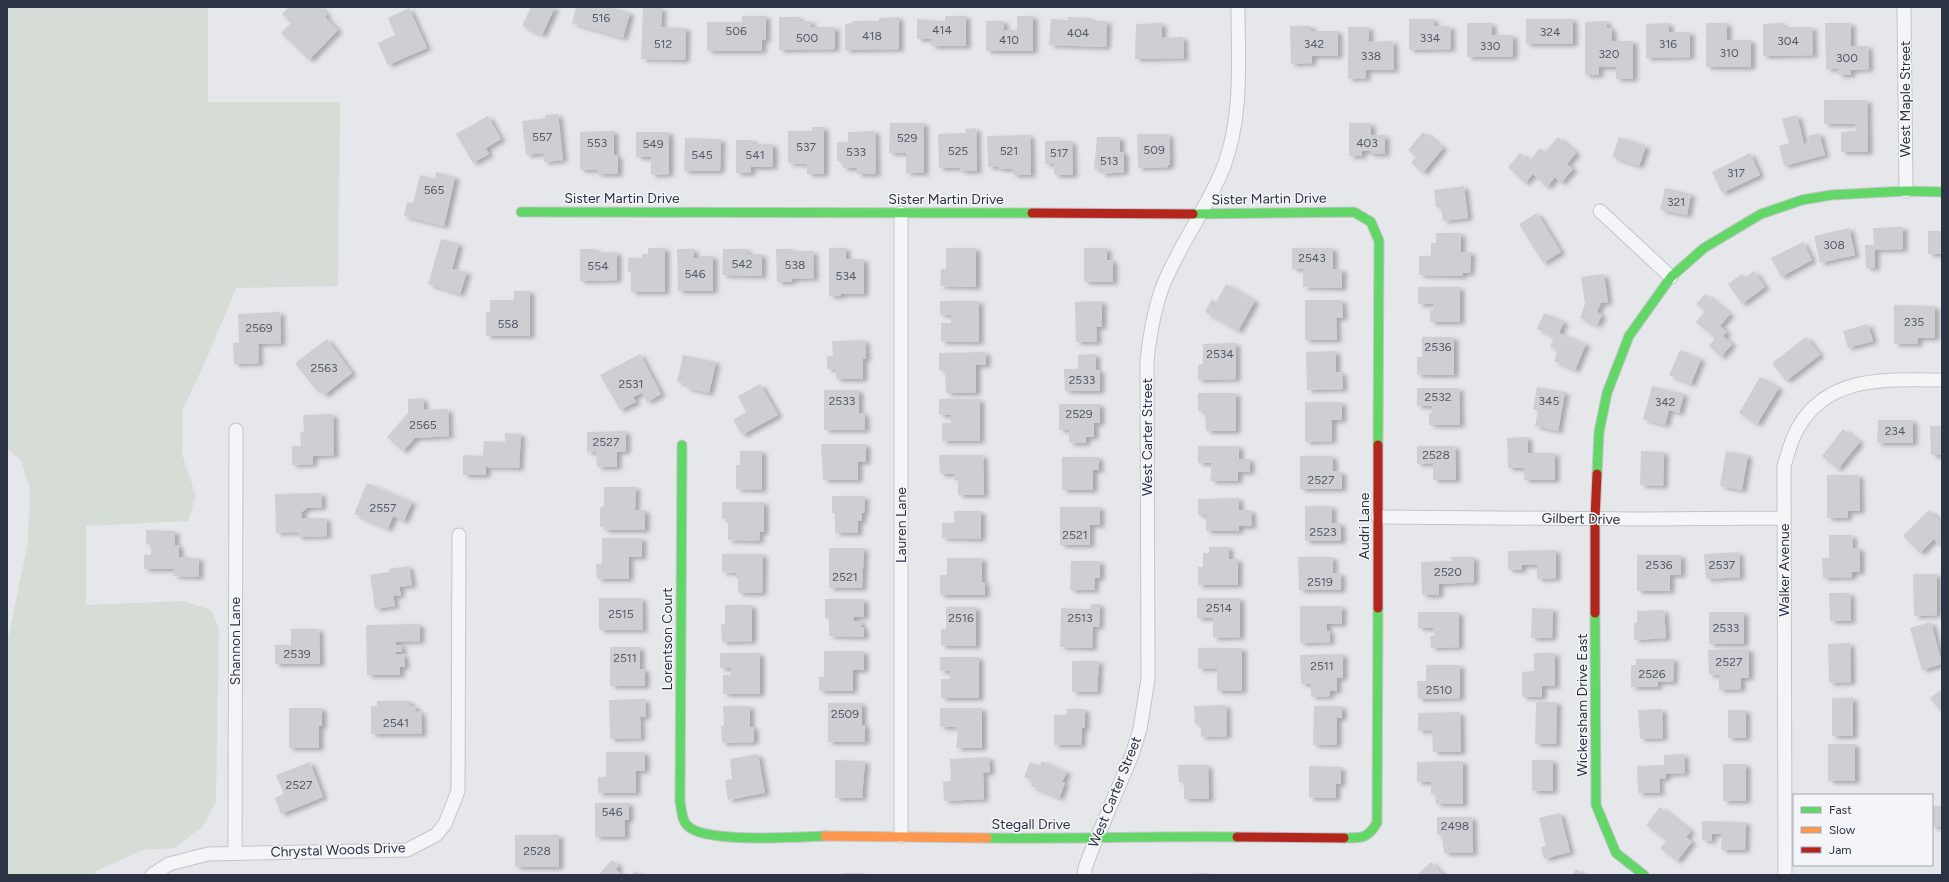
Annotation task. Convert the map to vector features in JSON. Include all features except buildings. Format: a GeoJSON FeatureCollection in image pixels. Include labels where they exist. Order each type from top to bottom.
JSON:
{"type":"FeatureCollection","features":[{"type":"Feature","properties":{"kind":"street","name":"West Carter Street"},"geometry":{"type":"LineString","coordinates":[[1084,875],[1084,868],[1132,755],[1140,729],[1148,679],[1147,362],[1150,331],[1168,274],[1202,214],[1224,166],[1233,138],[1239,102],[1238,7]]}},
{"type":"Feature","properties":{"kind":"street","name":"West Maple Street"},"geometry":{"type":"LineString","coordinates":[[1904,7],[1906,191]]}},
{"type":"Feature","properties":{"kind":"street","name":"Wickersham Drive East"},"geometry":{"type":"LineString","coordinates":[[1644,875],[1616,853],[1596,805],[1595,519],[1599,432],[1607,393],[1629,336],[1671,277],[1704,248],[1761,214],[1802,200],[1831,195],[1906,191],[1942,192]]}},
{"type":"Feature","properties":{"kind":"street"},"geometry":{"type":"LineString","coordinates":[[1600,211],[1671,277]]}},
{"type":"Feature","properties":{"kind":"street","name":"Sister Martin Drive"},"geometry":{"type":"LineString","coordinates":[[521,212],[1202,214],[1354,212],[1369,218]]}},
{"type":"Feature","properties":{"kind":"street","name":"Lauren Lane"},"geometry":{"type":"LineString","coordinates":[[901,213],[901,836]]}},
{"type":"Feature","properties":{"kind":"street","name":"Audri Lane"},"geometry":{"type":"LineString","coordinates":[[1369,218],[1379,241],[1378,813],[1377,823],[1370,834]]}},
{"type":"Feature","properties":{"kind":"street","name":"Walker Avenue"},"geometry":{"type":"LineString","coordinates":[[1785,875],[1784,466],[1798,428],[1819,401],[1846,386],[1887,380],[1942,380]]}},
{"type":"Feature","properties":{"kind":"street","name":"Shannon Lane"},"geometry":{"type":"LineString","coordinates":[[235,852],[236,430]]}},
{"type":"Feature","properties":{"kind":"street","name":"Lorentson Court"},"geometry":{"type":"LineString","coordinates":[[682,445],[680,802],[684,821],[691,829]]}},
{"type":"Feature","properties":{"kind":"street","name":"Gilbert Drive"},"geometry":{"type":"LineString","coordinates":[[1378,517],[1595,519],[1783,518]]}},
{"type":"Feature","properties":{"kind":"street","name":"Chrystal Woods Drive"},"geometry":{"type":"LineString","coordinates":[[152,875],[169,864],[208,854],[235,852],[407,850],[436,835],[445,824],[458,791],[459,536]]}},
{"type":"Feature","properties":{"kind":"street","name":"Stegall Drive"},"geometry":{"type":"LineString","coordinates":[[691,829],[707,836],[721,837],[901,836],[1059,839],[1098,837],[1362,838],[1370,834]]}},
{"type":"Feature","properties":{"kind":"shaded area"},"geometry":{"type":"Polygon","coordinates":[[[7,7],[208,7],[208,102],[340,102],[338,286],[236,288],[207,358],[183,409],[182,454],[196,496],[188,521],[86,526],[86,605],[184,601],[211,610],[219,628],[216,802],[202,827],[174,848],[143,850],[96,871],[94,875],[7,875],[7,644],[28,543],[30,488],[20,459],[7,449],[7,7]]]}},
{"type":"Feature","properties":{"kind":"traffic: fast"},"geometry":{"type":"LineString","coordinates":[[1597,474],[1599,432],[1607,393],[1629,336],[1671,277],[1704,248],[1761,214],[1802,200],[1831,195],[1906,191],[1942,192]]}},
{"type":"Feature","properties":{"kind":"traffic: fast"},"geometry":{"type":"LineString","coordinates":[[521,212],[1032,213]]}},
{"type":"Feature","properties":{"kind":"traffic: fast"},"geometry":{"type":"LineString","coordinates":[[1193,214],[1354,212],[1371,222],[1379,241],[1378,445]]}},
{"type":"Feature","properties":{"kind":"traffic: fast"},"geometry":{"type":"LineString","coordinates":[[682,445],[680,802],[684,820],[687,825],[696,831],[711,835],[752,838],[825,836]]}},
{"type":"Feature","properties":{"kind":"traffic: fast"},"geometry":{"type":"LineString","coordinates":[[1344,838],[1355,838],[1367,835],[1377,823],[1378,608]]}},
{"type":"Feature","properties":{"kind":"traffic: fast"},"geometry":{"type":"LineString","coordinates":[[1595,613],[1596,805],[1616,853],[1644,875]]}},
{"type":"Feature","properties":{"kind":"traffic: fast"},"geometry":{"type":"LineString","coordinates":[[987,838],[1237,837]]}},
{"type":"Feature","properties":{"kind":"traffic: slow"},"geometry":{"type":"LineString","coordinates":[[825,836],[987,838]]}},
{"type":"Feature","properties":{"kind":"traffic: jam"},"geometry":{"type":"LineString","coordinates":[[1032,213],[1193,214]]}},
{"type":"Feature","properties":{"kind":"traffic: jam"},"geometry":{"type":"LineString","coordinates":[[1378,445],[1378,608]]}},
{"type":"Feature","properties":{"kind":"traffic: jam"},"geometry":{"type":"LineString","coordinates":[[1595,613],[1595,519],[1597,474]]}},
{"type":"Feature","properties":{"kind":"traffic: jam"},"geometry":{"type":"LineString","coordinates":[[1237,837],[1344,838]]}}]}
